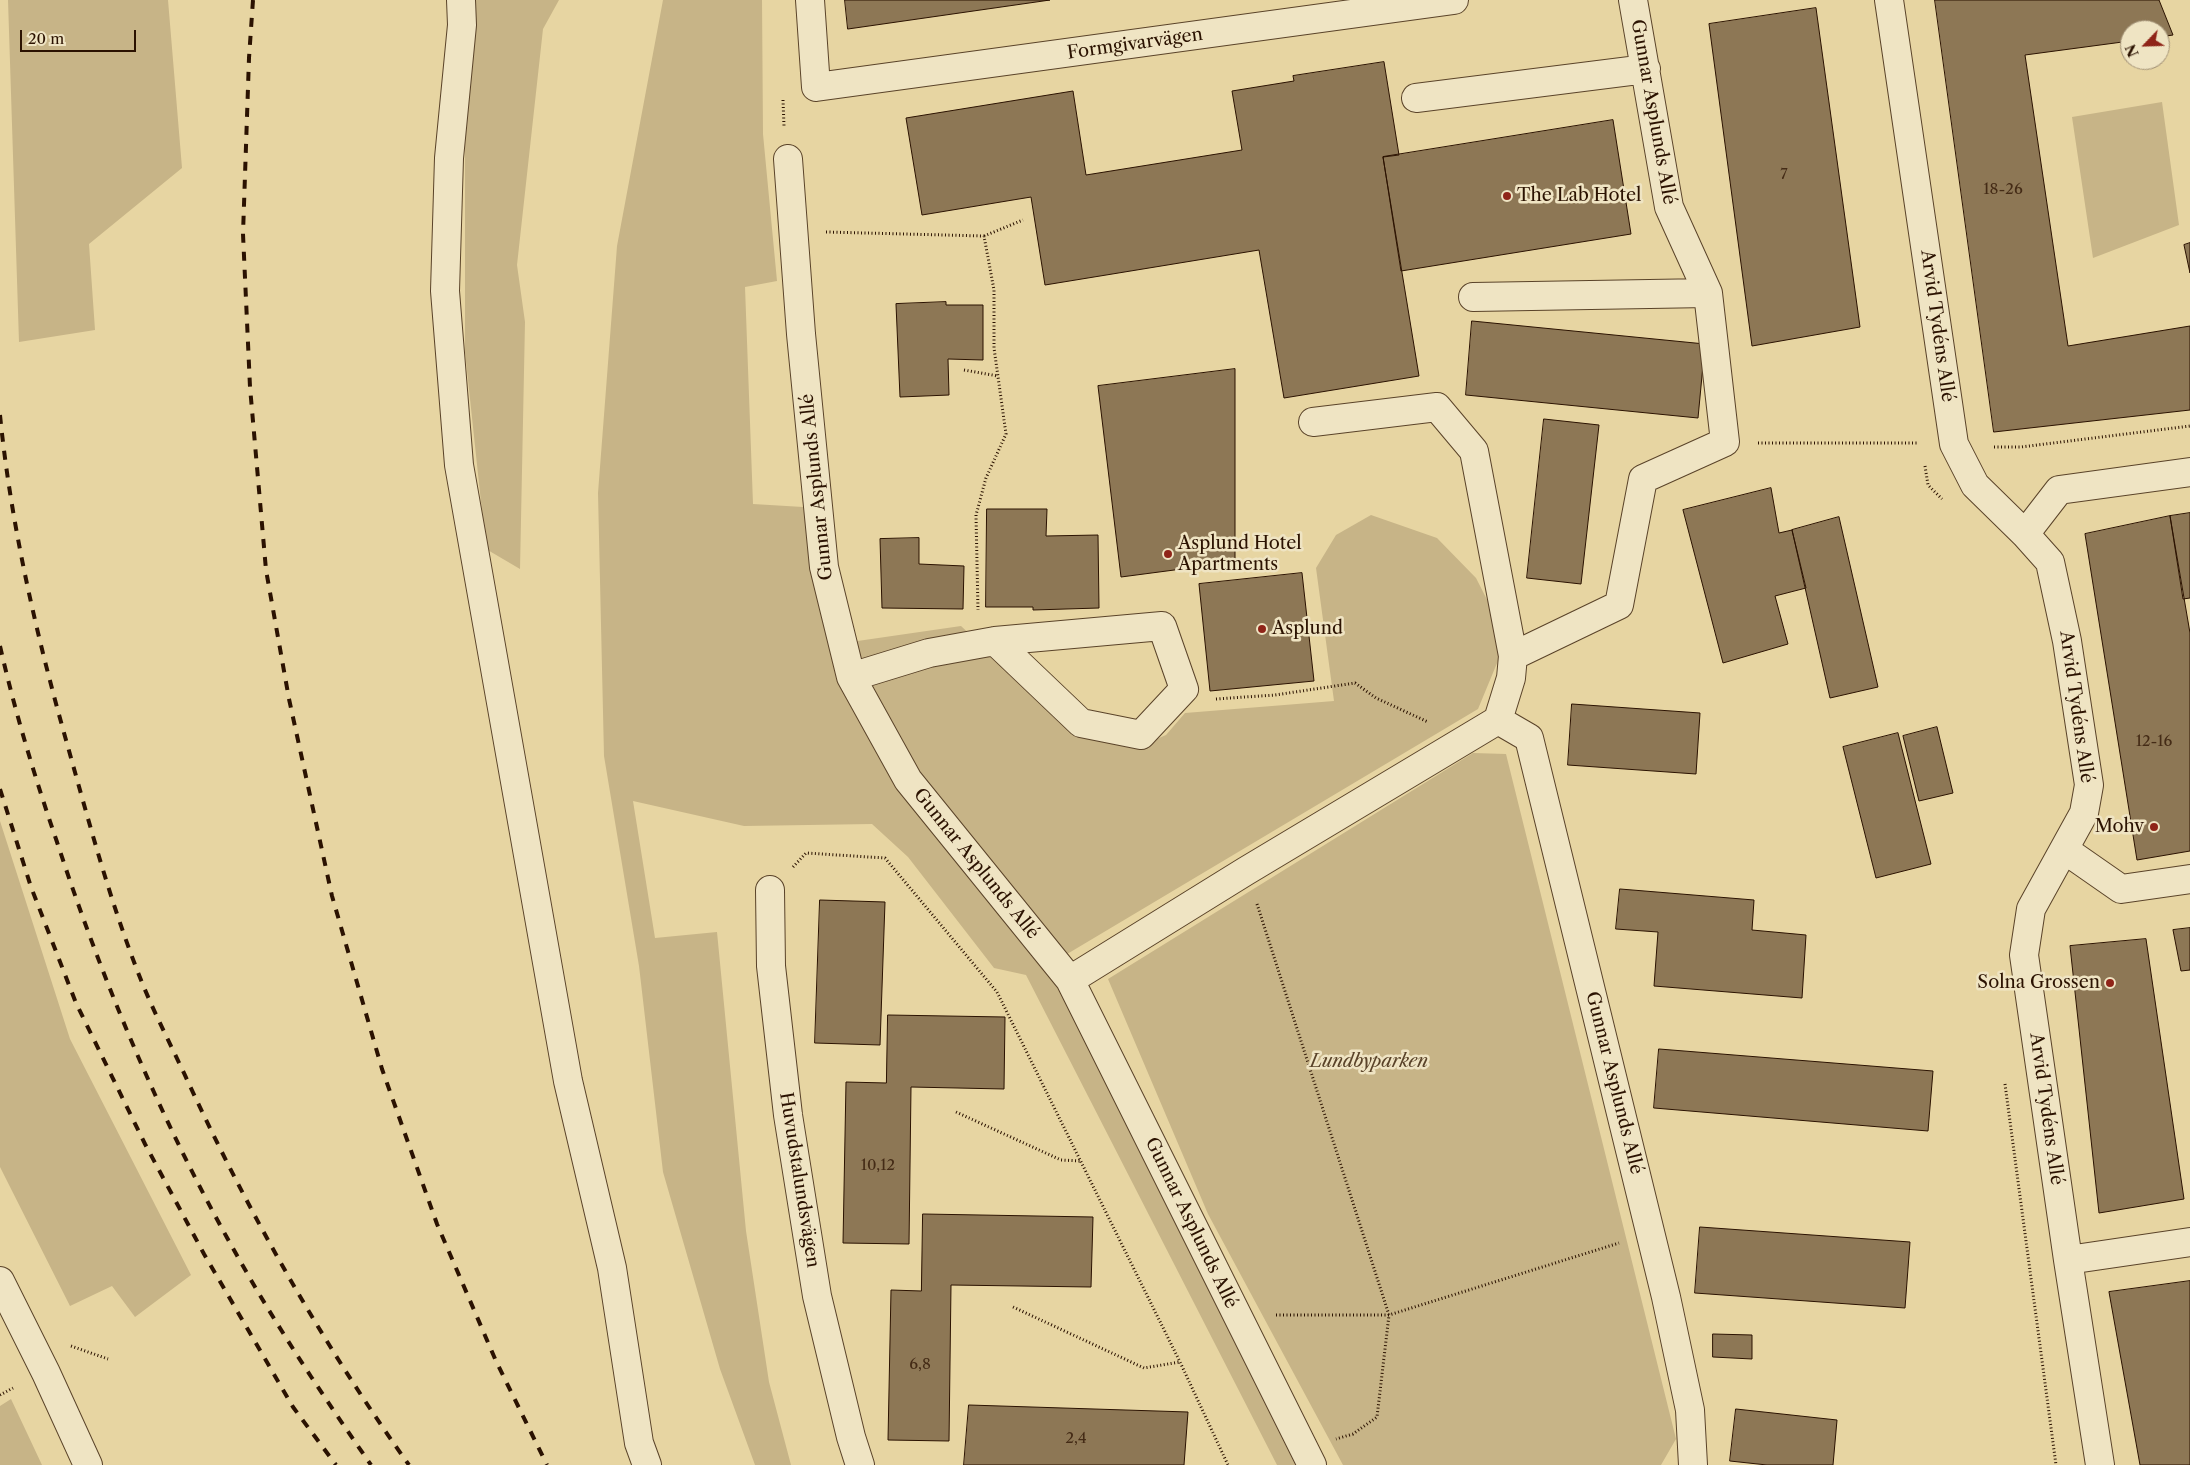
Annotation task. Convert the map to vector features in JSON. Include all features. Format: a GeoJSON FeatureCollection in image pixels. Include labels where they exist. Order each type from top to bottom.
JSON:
{"type":"FeatureCollection","features":[{"type":"Feature","properties":{"kind":"street"},"geometry":{"type":"LineString","coordinates":[[461,0],[462,25],[449,158],[445,291],[459,465],[568,1081],[612,1268],[639,1443],[647,1465]]}},
{"type":"Feature","properties":{"kind":"street","name":"Formgivarvägen"},"geometry":{"type":"LineString","coordinates":[[810,0],[816,87],[1454,0]]}},
{"type":"Feature","properties":{"kind":"street","name":"Gunnar Asplunds Allé"},"geometry":{"type":"LineString","coordinates":[[1633,0],[1669,207],[1708,293],[1725,442]]}},
{"type":"Feature","properties":{"kind":"street","name":"Arvid Tydéns Allé"},"geometry":{"type":"LineString","coordinates":[[1890,0],[1955,446],[1975,485],[2025,534],[2050,562],[2067,641],[2089,785],[2084,813],[2031,909],[2024,955],[2100,1465]]}},
{"type":"Feature","properties":{"kind":"street"},"geometry":{"type":"LineString","coordinates":[[1416,98],[1646,69]]}},
{"type":"Feature","properties":{"kind":"street","name":"Gunnar Asplunds Allé"},"geometry":{"type":"LineString","coordinates":[[788,159],[801,334],[824,567],[851,677],[908,780],[1070,980],[1309,1458]]}},
{"type":"Feature","properties":{"kind":"street"},"geometry":{"type":"LineString","coordinates":[[1473,297],[1708,293]]}},
{"type":"Feature","properties":{"kind":"street"},"geometry":{"type":"LineString","coordinates":[[1070,980],[1246,871],[1498,720],[1511,678],[1513,656],[1474,451],[1437,406],[1313,422]]}},
{"type":"Feature","properties":{"kind":"street"},"geometry":{"type":"LineString","coordinates":[[1513,656],[1619,605],[1643,479],[1725,442]]}},
{"type":"Feature","properties":{"kind":"street"},"geometry":{"type":"LineString","coordinates":[[2025,534],[2059,490],[2190,472]]}},
{"type":"Feature","properties":{"kind":"street"},"geometry":{"type":"LineString","coordinates":[[851,677],[929,653],[995,642],[1162,626],[1184,688],[1141,735],[1081,723],[995,642]]}},
{"type":"Feature","properties":{"kind":"street","name":"Gunnar Asplunds Allé"},"geometry":{"type":"LineString","coordinates":[[1498,720],[1529,738],[1650,1233],[1690,1410],[1693,1465]]}},
{"type":"Feature","properties":{"kind":"street"},"geometry":{"type":"LineString","coordinates":[[2065,850],[2120,889],[2190,879]]}},
{"type":"Feature","properties":{"kind":"street","name":"Huvudstalundsvägen"},"geometry":{"type":"LineString","coordinates":[[770,890],[772,966],[788,1115],[817,1296],[851,1437],[860,1465]]}},
{"type":"Feature","properties":{"kind":"street"},"geometry":{"type":"LineString","coordinates":[[2068,1260],[2190,1242]]}},
{"type":"Feature","properties":{"kind":"street"},"geometry":{"type":"LineString","coordinates":[[0,1281],[46,1373],[88,1465]]}},
{"type":"Feature","properties":{"kind":"path"},"geometry":{"type":"LineString","coordinates":[[794,231],[887,235],[984,236],[1023,220]]}},
{"type":"Feature","properties":{"kind":"path"},"geometry":{"type":"LineString","coordinates":[[978,613],[976,515],[986,478],[1006,434],[994,348],[994,290],[984,236]]}},
{"type":"Feature","properties":{"kind":"path"},"geometry":{"type":"LineString","coordinates":[[964,370],[998,376]]}},
{"type":"Feature","properties":{"kind":"path"},"geometry":{"type":"LineString","coordinates":[[1949,506],[1928,485],[1923,452],[1955,446],[2020,447],[2190,426]]}},
{"type":"Feature","properties":{"kind":"path"},"geometry":{"type":"LineString","coordinates":[[1725,442],[1922,444],[1920,434]]}},
{"type":"Feature","properties":{"kind":"path"},"geometry":{"type":"LineString","coordinates":[[1184,688],[1204,700],[1275,695],[1355,683],[1376,698],[1465,739]]}},
{"type":"Feature","properties":{"kind":"path"},"geometry":{"type":"LineString","coordinates":[[770,890],[806,853],[885,858],[997,992],[1180,1362],[1228,1465]]}},
{"type":"Feature","properties":{"kind":"path"},"geometry":{"type":"LineString","coordinates":[[1246,871],[1389,1315],[1377,1417],[1353,1434],[1309,1458]]}},
{"type":"Feature","properties":{"kind":"path"},"geometry":{"type":"LineString","coordinates":[[2005,1082],[2056,1465]]}},
{"type":"Feature","properties":{"kind":"path"},"geometry":{"type":"LineString","coordinates":[[956,1112],[1062,1160],[1080,1161]]}},
{"type":"Feature","properties":{"kind":"path"},"geometry":{"type":"LineString","coordinates":[[1237,1316],[1389,1315],[1650,1233]]}},
{"type":"Feature","properties":{"kind":"path"},"geometry":{"type":"LineString","coordinates":[[1012,1307],[1144,1368],[1180,1362]]}},
{"type":"Feature","properties":{"kind":"path"},"geometry":{"type":"LineString","coordinates":[[0,1395],[13,1388]]}},
{"type":"Feature","properties":{"kind":"green space"},"geometry":{"type":"Polygon","coordinates":[[[8,0],[168,0],[182,168],[89,244],[95,330],[19,342],[8,0]]]}},
{"type":"Feature","properties":{"kind":"green space"},"geometry":{"type":"Polygon","coordinates":[[[474,0],[559,0],[543,29],[517,265],[525,322],[520,569],[486,549],[465,352],[465,145],[474,0]]]}},
{"type":"Feature","properties":{"kind":"green space"},"geometry":{"type":"Polygon","coordinates":[[[663,0],[762,0],[763,134],[777,281],[745,287],[753,504],[803,507],[830,645],[961,626],[1077,735],[1136,748],[1166,735],[1185,713],[1334,701],[1316,568],[1336,535],[1371,515],[1437,538],[1476,578],[1507,639],[1478,709],[1047,966],[1301,1465],[1277,1465],[1026,975],[994,968],[908,857],[872,824],[744,826],[633,801],[655,938],[717,932],[746,1231],[769,1382],[791,1465],[755,1465],[720,1369],[663,1172],[639,966],[604,756],[598,493],[617,246],[663,0]]]}},
{"type":"Feature","properties":{"kind":"green space"},"geometry":{"type":"Polygon","coordinates":[[[2162,102],[2179,225],[2093,258],[2072,117],[2162,102]]]}},
{"type":"Feature","properties":{"kind":"green space","name":"Lundbyparken"},"geometry":{"type":"Polygon","coordinates":[[[1473,753],[1506,754],[1676,1439],[1661,1465],[1343,1465],[1208,1214],[1108,979],[1473,753]]]}},
{"type":"Feature","properties":{"kind":"green space"},"geometry":{"type":"Polygon","coordinates":[[[0,821],[70,1039],[191,1275],[135,1317],[112,1286],[70,1306],[0,1167],[0,821]]]}},
{"type":"Feature","properties":{"kind":"green space"},"geometry":{"type":"Polygon","coordinates":[[[11,1399],[42,1465],[0,1465],[0,1406],[11,1399]]]}},
{"type":"Feature","properties":{"kind":"building"},"geometry":{"type":"Polygon","coordinates":[[[845,0],[1050,0],[848,29],[845,0]]]}},
{"type":"Feature","properties":{"kind":"building"},"geometry":{"type":"Polygon","coordinates":[[[1935,0],[2159,0],[2167,20],[2120,20],[2120,42],[2025,55],[2068,346],[2190,326],[2190,410],[1994,432],[1935,0]]]}},
{"type":"Feature","properties":{"kind":"building"},"geometry":{"type":"Polygon","coordinates":[[[1816,8],[1860,327],[1752,346],[1709,24],[1816,8]]]}},
{"type":"Feature","properties":{"kind":"building"},"geometry":{"type":"Polygon","coordinates":[[[1384,62],[1399,155],[1383,157],[1419,376],[1284,398],[1259,250],[1045,285],[1031,197],[922,215],[906,118],[1073,91],[1086,175],[1242,150],[1232,91],[1294,81],[1293,76],[1384,62]]]}},
{"type":"Feature","properties":{"kind":"building","name":"The Lab Hotel"},"geometry":{"type":"Polygon","coordinates":[[[1613,120],[1631,234],[1401,271],[1383,157],[1613,120]]]}},
{"type":"Feature","properties":{"kind":"building"},"geometry":{"type":"Polygon","coordinates":[[[2190,243],[2190,273],[2184,245],[2190,243]]]}},
{"type":"Feature","properties":{"kind":"building"},"geometry":{"type":"Polygon","coordinates":[[[946,302],[946,305],[983,305],[983,360],[948,359],[949,395],[900,397],[896,304],[946,302]]]}},
{"type":"Feature","properties":{"kind":"building"},"geometry":{"type":"Polygon","coordinates":[[[1472,321],[1705,344],[1698,418],[1466,395],[1472,321]]]}},
{"type":"Feature","properties":{"kind":"building"},"geometry":{"type":"Polygon","coordinates":[[[1235,369],[1235,562],[1121,577],[1098,386],[1235,369]]]}},
{"type":"Feature","properties":{"kind":"building"},"geometry":{"type":"Polygon","coordinates":[[[1544,419],[1599,425],[1581,584],[1527,578],[1544,419]]]}},
{"type":"Feature","properties":{"kind":"building"},"geometry":{"type":"Polygon","coordinates":[[[1771,488],[1779,533],[1792,530],[1806,588],[1775,596],[1788,644],[1723,663],[1683,510],[1771,488]]]}},
{"type":"Feature","properties":{"kind":"building"},"geometry":{"type":"Polygon","coordinates":[[[987,509],[1047,509],[1046,536],[1098,535],[1099,608],[1033,610],[1033,607],[986,607],[987,509]]]}},
{"type":"Feature","properties":{"kind":"building"},"geometry":{"type":"Polygon","coordinates":[[[2190,513],[2190,598],[2183,599],[2170,516],[2190,513]]]}},
{"type":"Feature","properties":{"kind":"building"},"geometry":{"type":"Polygon","coordinates":[[[2170,516],[2190,633],[2190,851],[2137,860],[2085,534],[2170,516]]]}},
{"type":"Feature","properties":{"kind":"building"},"geometry":{"type":"Polygon","coordinates":[[[1839,517],[1878,687],[1830,698],[1792,530],[1839,517]]]}},
{"type":"Feature","properties":{"kind":"building"},"geometry":{"type":"Polygon","coordinates":[[[919,538],[919,564],[964,566],[963,609],[882,608],[880,539],[919,538]]]}},
{"type":"Feature","properties":{"kind":"building"},"geometry":{"type":"Polygon","coordinates":[[[1302,573],[1314,681],[1210,691],[1199,584],[1302,573]]]}},
{"type":"Feature","properties":{"kind":"building"},"geometry":{"type":"Polygon","coordinates":[[[1572,704],[1700,713],[1696,774],[1568,765],[1572,704]]]}},
{"type":"Feature","properties":{"kind":"building"},"geometry":{"type":"Polygon","coordinates":[[[1937,727],[1953,793],[1919,801],[1903,736],[1937,727]]]}},
{"type":"Feature","properties":{"kind":"building"},"geometry":{"type":"Polygon","coordinates":[[[1898,733],[1931,864],[1876,878],[1843,747],[1898,733]]]}},
{"type":"Feature","properties":{"kind":"building"},"geometry":{"type":"Polygon","coordinates":[[[1620,889],[1754,900],[1752,930],[1806,935],[1802,998],[1654,986],[1658,932],[1616,929],[1620,889]]]}},
{"type":"Feature","properties":{"kind":"building"},"geometry":{"type":"Polygon","coordinates":[[[820,900],[885,902],[880,1045],[815,1043],[820,900]]]}},
{"type":"Feature","properties":{"kind":"building"},"geometry":{"type":"Polygon","coordinates":[[[2190,928],[2190,970],[2181,971],[2173,930],[2190,928]]]}},
{"type":"Feature","properties":{"kind":"building"},"geometry":{"type":"Polygon","coordinates":[[[2146,939],[2184,1199],[2099,1213],[2070,946],[2146,939]]]}},
{"type":"Feature","properties":{"kind":"building"},"geometry":{"type":"Polygon","coordinates":[[[888,1015],[1005,1017],[1004,1089],[911,1087],[909,1244],[843,1243],[846,1082],[886,1083],[888,1015]]]}},
{"type":"Feature","properties":{"kind":"building"},"geometry":{"type":"Polygon","coordinates":[[[1659,1049],[1933,1071],[1928,1131],[1654,1108],[1659,1049]]]}},
{"type":"Feature","properties":{"kind":"building"},"geometry":{"type":"Polygon","coordinates":[[[923,1214],[1093,1217],[1091,1287],[951,1285],[949,1441],[888,1440],[891,1290],[921,1291],[923,1214]]]}},
{"type":"Feature","properties":{"kind":"building"},"geometry":{"type":"Polygon","coordinates":[[[1700,1227],[1910,1242],[1905,1308],[1695,1293],[1700,1227]]]}},
{"type":"Feature","properties":{"kind":"building"},"geometry":{"type":"Polygon","coordinates":[[[2190,1281],[2190,1465],[2140,1465],[2109,1292],[2190,1281]]]}},
{"type":"Feature","properties":{"kind":"building"},"geometry":{"type":"Polygon","coordinates":[[[1713,1334],[1752,1335],[1752,1359],[1713,1357],[1713,1334]]]}},
{"type":"Feature","properties":{"kind":"building"},"geometry":{"type":"Polygon","coordinates":[[[969,1405],[1188,1412],[1184,1465],[964,1465],[969,1405]]]}},
{"type":"Feature","properties":{"kind":"building"},"geometry":{"type":"Polygon","coordinates":[[[1736,1409],[1837,1420],[1833,1465],[1767,1465],[1730,1461],[1736,1409]]]}},
{"type":"Feature","properties":{"kind":"railway"},"geometry":{"type":"LineString","coordinates":[[253,0],[249,58],[243,234],[250,387],[266,570],[289,699],[332,896],[382,1069],[437,1224],[496,1361],[547,1465]]}},
{"type":"Feature","properties":{"kind":"railway"},"geometry":{"type":"LineString","coordinates":[[0,415],[18,538],[35,619],[66,740],[101,864],[131,955],[160,1023],[213,1134],[263,1232],[347,1374],[409,1465]]}},
{"type":"Feature","properties":{"kind":"railway"},"geometry":{"type":"LineString","coordinates":[[0,646],[33,769],[76,897],[95,951],[163,1112],[188,1164],[258,1292],[305,1367],[371,1465]]}},
{"type":"Feature","properties":{"kind":"railway"},"geometry":{"type":"LineString","coordinates":[[0,789],[31,887],[76,1003],[145,1144],[204,1254],[293,1407],[336,1465]]}},
{"type":"Feature","properties":{"kind":"place","name":"The Lab Hotel"},"geometry":{"type":"Point","coordinates":[1507,196]}},
{"type":"Feature","properties":{"kind":"place","name":"Asplund Hotel Apartments"},"geometry":{"type":"Point","coordinates":[1168,554]}},
{"type":"Feature","properties":{"kind":"place","name":"Asplund"},"geometry":{"type":"Point","coordinates":[1262,629]}},
{"type":"Feature","properties":{"kind":"place","name":"Mohv"},"geometry":{"type":"Point","coordinates":[2154,827]}},
{"type":"Feature","properties":{"kind":"place","name":"Solna Grossen"},"geometry":{"type":"Point","coordinates":[2110,983]}}]}
